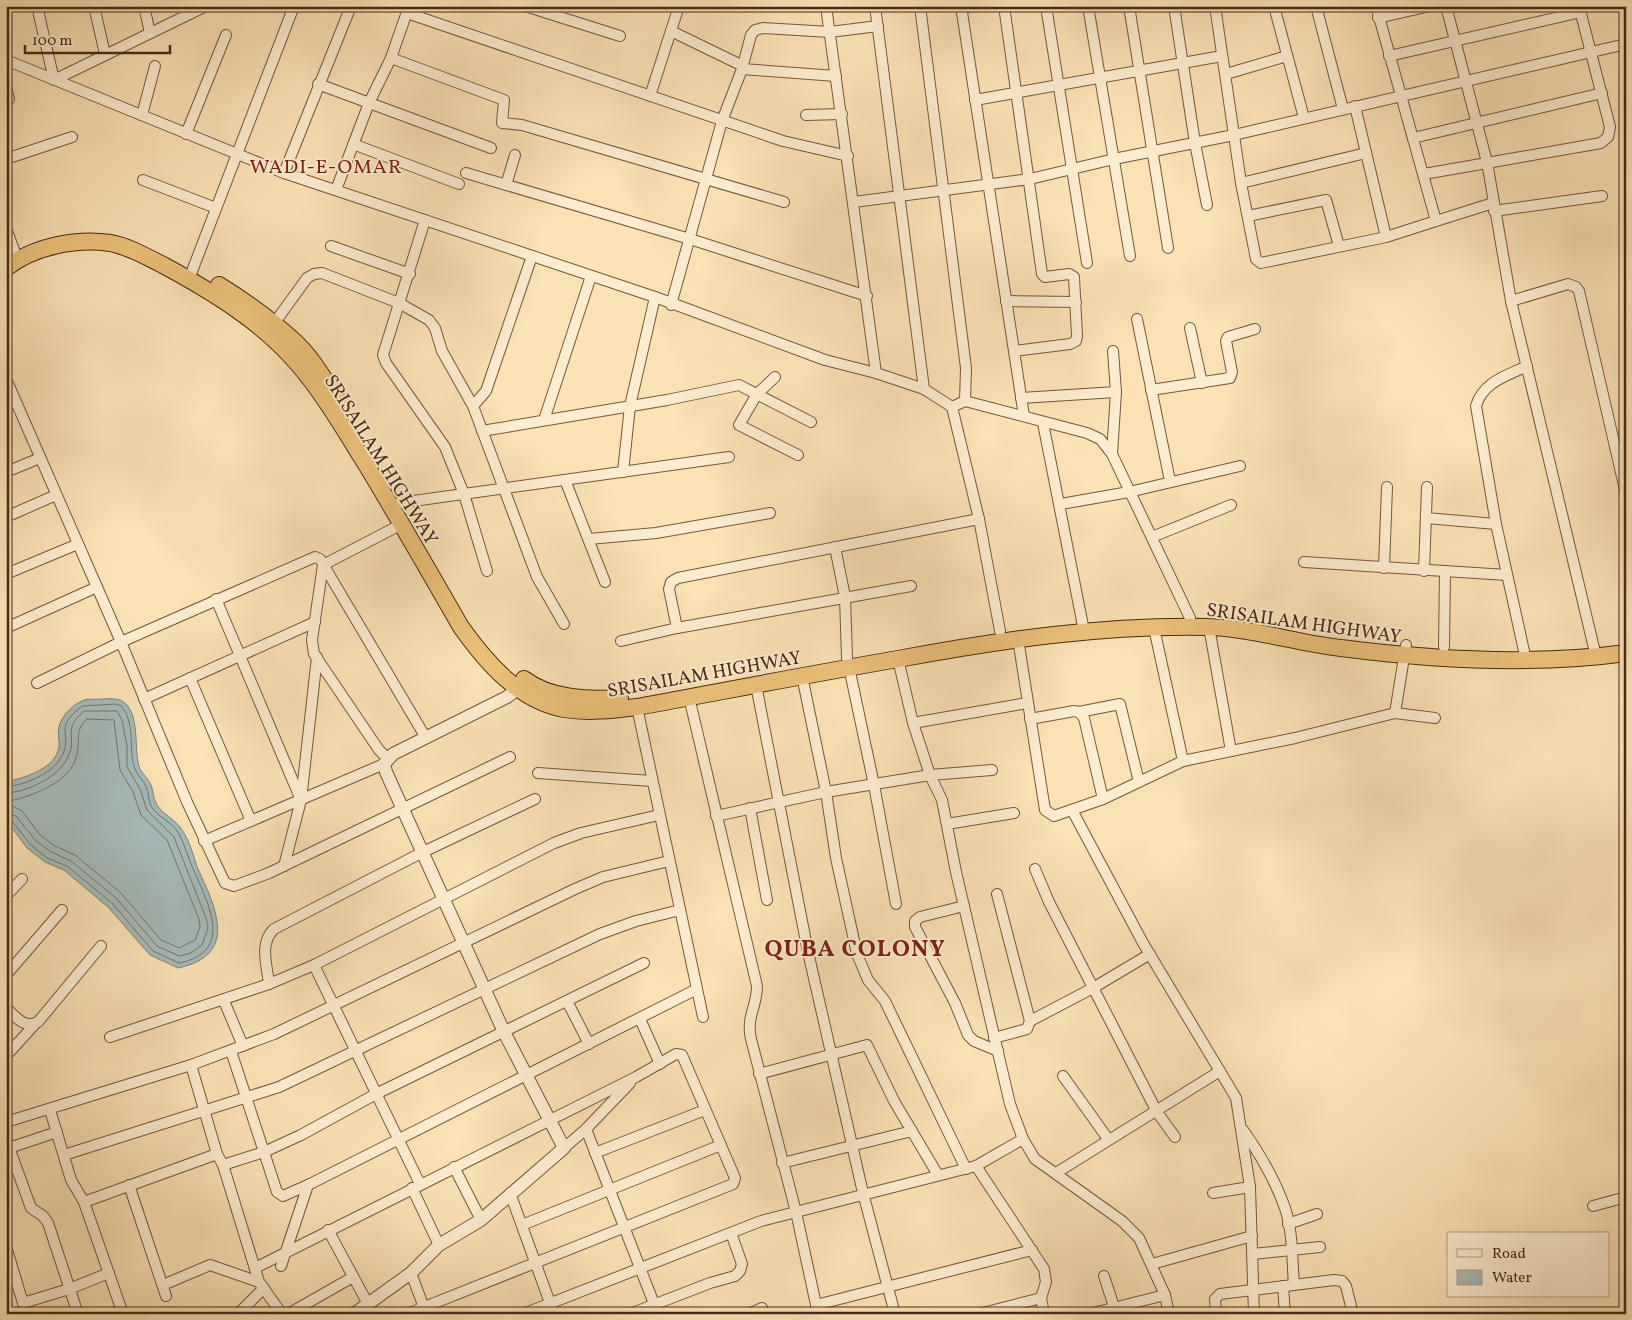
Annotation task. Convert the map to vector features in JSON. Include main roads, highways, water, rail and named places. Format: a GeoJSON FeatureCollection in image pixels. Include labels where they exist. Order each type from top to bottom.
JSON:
{"type":"FeatureCollection","features":[{"type":"Feature","properties":{"kind":"highway","name":"SRISAILAM HIGHWAY"},"geometry":{"type":"LineString","coordinates":[[11,260],[83,240],[113,243],[190,274],[244,300],[295,341],[320,372],[460,609],[503,662],[540,702],[564,709],[600,711],[637,707],[802,676],[848,663],[898,659],[1083,626],[1209,627],[1243,630],[1338,648],[1405,650],[1502,659],[1576,658],[1626,653]]}},
{"type":"Feature","properties":{"kind":"highway","name":"SRISAILAM HIGHWAY"},"geometry":{"type":"LineString","coordinates":[[190,274],[267,333],[297,363],[336,416],[402,524],[461,627],[485,658],[523,685],[540,690],[598,700],[634,697],[848,663],[1000,632],[1190,618],[1223,617],[1405,650],[1444,647],[1524,651],[1594,648],[1626,644]]}},
{"type":"Feature","properties":{"kind":"water"},"geometry":{"type":"Polygon","coordinates":[[[88,699],[117,699],[125,703],[130,709],[135,726],[140,769],[151,785],[158,807],[185,834],[211,899],[218,928],[216,941],[209,953],[197,962],[178,968],[150,955],[108,907],[64,870],[45,862],[27,848],[6,820],[6,782],[36,772],[55,758],[59,745],[59,730],[63,718],[74,706],[88,699]]]}},
{"type":"Feature","properties":{"kind":"district","name":"WADI-E-OMAR"},"geometry":{"type":"Point","coordinates":[326,166]}},
{"type":"Feature","properties":{"kind":"district","name":"QUBA COLONY"},"geometry":{"type":"Point","coordinates":[855,948]}}]}
